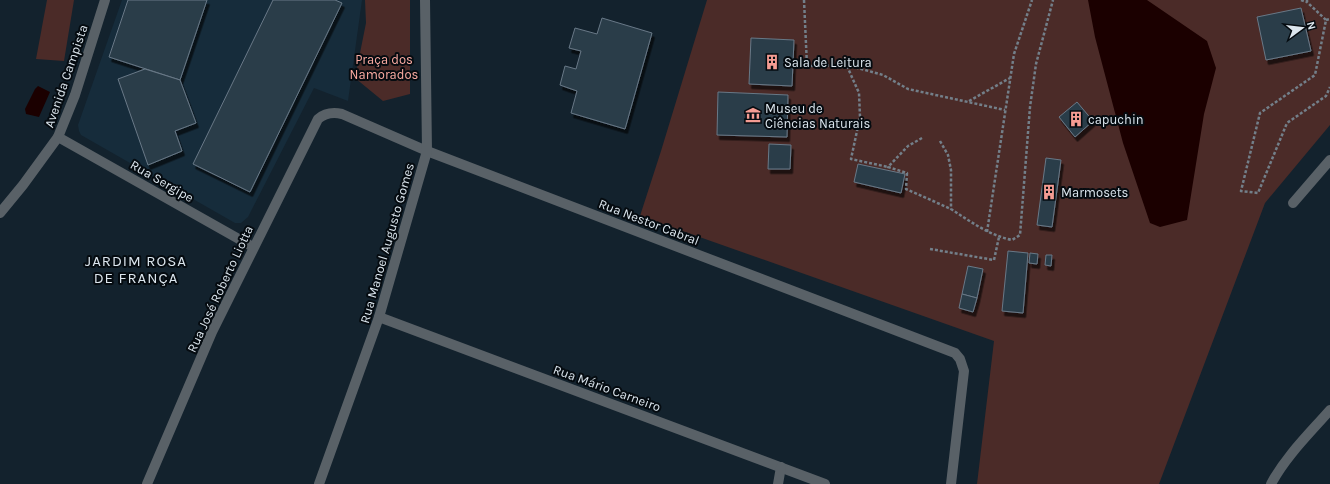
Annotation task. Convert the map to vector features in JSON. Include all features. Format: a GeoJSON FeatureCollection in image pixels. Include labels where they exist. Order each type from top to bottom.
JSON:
{"type":"FeatureCollection","features":[{"type":"Feature","properties":{"kind":"street","name":"Avenida Campista"},"geometry":{"type":"LineString","coordinates":[[0,213],[23,185],[58,137],[75,95],[105,0]]}},
{"type":"Feature","properties":{"kind":"street","name":"Rua Manoel Augusto Gomes"},"geometry":{"type":"LineString","coordinates":[[319,484],[379,317],[427,151],[425,0]]}},
{"type":"Feature","properties":{"kind":"street","name":"Rua Nestor Cabral"},"geometry":{"type":"LineString","coordinates":[[328,113],[336,112],[342,114],[427,151],[955,353],[963,364],[964,371],[951,484]]}},
{"type":"Feature","properties":{"kind":"street","name":"Rua José Roberto Liotta"},"geometry":{"type":"LineString","coordinates":[[147,484],[212,332],[253,247],[318,119],[328,113]]}},
{"type":"Feature","properties":{"kind":"street","name":"Rua Sergipe"},"geometry":{"type":"LineString","coordinates":[[58,137],[253,247]]}},
{"type":"Feature","properties":{"kind":"street"},"geometry":{"type":"LineString","coordinates":[[1293,203],[1330,160]]}},
{"type":"Feature","properties":{"kind":"street","name":"Rua Mário Carneiro"},"geometry":{"type":"LineString","coordinates":[[379,317],[825,484]]}},
{"type":"Feature","properties":{"kind":"street"},"geometry":{"type":"LineString","coordinates":[[1271,484],[1278,470],[1330,410]]}},
{"type":"Feature","properties":{"kind":"street"},"geometry":{"type":"LineString","coordinates":[[778,484],[781,467]]}},
{"type":"Feature","properties":{"kind":"path"},"geometry":{"type":"LineString","coordinates":[[804,0],[807,66],[847,65],[883,75],[908,89],[1005,110]]}},
{"type":"Feature","properties":{"kind":"path"},"geometry":{"type":"LineString","coordinates":[[987,232],[1014,54],[1032,0]]}},
{"type":"Feature","properties":{"kind":"path"},"geometry":{"type":"LineString","coordinates":[[847,65],[859,93],[860,116],[850,159],[888,167],[907,173],[906,190],[952,209],[987,232],[1012,240],[1020,235],[1030,107],[1036,64],[1053,0]]}},
{"type":"Feature","properties":{"kind":"path"},"geometry":{"type":"LineString","coordinates":[[1301,0],[1308,1],[1326,20]]}},
{"type":"Feature","properties":{"kind":"path"},"geometry":{"type":"LineString","coordinates":[[1326,20],[1330,19]]}},
{"type":"Feature","properties":{"kind":"path"},"geometry":{"type":"LineString","coordinates":[[1326,20],[1315,75],[1260,113],[1241,191],[1258,193],[1287,123],[1326,96],[1330,87]]}},
{"type":"Feature","properties":{"kind":"path"},"geometry":{"type":"LineString","coordinates":[[969,101],[1010,78]]}},
{"type":"Feature","properties":{"kind":"path"},"geometry":{"type":"LineString","coordinates":[[888,167],[908,146],[922,138]]}},
{"type":"Feature","properties":{"kind":"path"},"geometry":{"type":"LineString","coordinates":[[940,141],[948,155],[951,170],[952,209]]}},
{"type":"Feature","properties":{"kind":"path"},"geometry":{"type":"LineString","coordinates":[[930,249],[994,260],[999,237]]}},
{"type":"Feature","properties":{"kind":"shaded area"},"geometry":{"type":"Polygon","coordinates":[[[122,0],[362,0],[348,101],[314,88],[248,217],[241,223],[235,223],[81,135],[78,125],[122,0]]]}},
{"type":"Feature","properties":{"kind":"shaded area"},"geometry":{"type":"Polygon","coordinates":[[[1088,0],[1147,0],[1207,41],[1216,68],[1204,114],[1187,220],[1160,227],[1150,223],[1123,143],[1095,37],[1088,0]]]}},
{"type":"Feature","properties":{"kind":"shaded area"},"geometry":{"type":"Polygon","coordinates":[[[38,86],[50,92],[39,117],[26,114],[25,109],[38,86]]]}},
{"type":"Feature","properties":{"kind":"green space"},"geometry":{"type":"Polygon","coordinates":[[[47,0],[74,0],[64,61],[36,59],[47,0]]]}},
{"type":"Feature","properties":{"kind":"green space","name":"Praça dos Namorados"},"geometry":{"type":"Polygon","coordinates":[[[365,0],[410,0],[410,94],[383,101],[355,78],[366,23],[365,0]]]}},
{"type":"Feature","properties":{"kind":"green space"},"geometry":{"type":"Polygon","coordinates":[[[707,0],[1330,0],[1330,125],[1265,203],[1159,484],[977,484],[994,341],[640,216],[707,0]]]}},
{"type":"Feature","properties":{"kind":"building"},"geometry":{"type":"Polygon","coordinates":[[[128,0],[207,0],[180,80],[109,57],[128,0]]]}},
{"type":"Feature","properties":{"kind":"building"},"geometry":{"type":"Polygon","coordinates":[[[273,0],[335,0],[342,3],[250,192],[193,164],[273,0]]]}},
{"type":"Feature","properties":{"kind":"building"},"geometry":{"type":"Polygon","coordinates":[[[1301,8],[1311,51],[1266,60],[1257,17],[1301,8]]]}},
{"type":"Feature","properties":{"kind":"building"},"geometry":{"type":"Polygon","coordinates":[[[602,18],[652,33],[625,129],[571,113],[577,91],[560,85],[565,66],[576,69],[581,51],[569,48],[575,28],[597,34],[602,18]]]}},
{"type":"Feature","properties":{"kind":"building","name":"Sala de Leitura"},"geometry":{"type":"Polygon","coordinates":[[[751,38],[794,40],[792,86],[749,84],[751,38]]]}},
{"type":"Feature","properties":{"kind":"building"},"geometry":{"type":"Polygon","coordinates":[[[145,69],[180,80],[196,123],[175,131],[182,151],[148,165],[118,79],[145,69]]]}},
{"type":"Feature","properties":{"kind":"building","name":"Museu de Ciências Naturais"},"geometry":{"type":"Polygon","coordinates":[[[718,92],[788,95],[787,137],[717,135],[718,92]]]}},
{"type":"Feature","properties":{"kind":"building","name":"capuchin"},"geometry":{"type":"Polygon","coordinates":[[[1077,102],[1093,121],[1075,137],[1059,117],[1077,102]]]}},
{"type":"Feature","properties":{"kind":"building"},"geometry":{"type":"Polygon","coordinates":[[[769,144],[791,145],[790,169],[768,169],[769,144]]]}},
{"type":"Feature","properties":{"kind":"building","name":"Marmosets"},"geometry":{"type":"Polygon","coordinates":[[[1046,158],[1061,160],[1052,227],[1037,225],[1046,158]]]}},
{"type":"Feature","properties":{"kind":"building"},"geometry":{"type":"Polygon","coordinates":[[[858,164],[905,174],[901,193],[854,182],[858,164]]]}},
{"type":"Feature","properties":{"kind":"building"},"geometry":{"type":"Polygon","coordinates":[[[1008,251],[1028,253],[1023,313],[1002,311],[1008,251]]]}},
{"type":"Feature","properties":{"kind":"building"},"geometry":{"type":"Polygon","coordinates":[[[1030,253],[1038,254],[1037,264],[1029,263],[1030,253]]]}},
{"type":"Feature","properties":{"kind":"building"},"geometry":{"type":"Polygon","coordinates":[[[1046,255],[1052,255],[1051,266],[1045,265],[1046,255]]]}},
{"type":"Feature","properties":{"kind":"building"},"geometry":{"type":"Polygon","coordinates":[[[968,266],[983,269],[977,298],[962,294],[968,266]]]}},
{"type":"Feature","properties":{"kind":"building"},"geometry":{"type":"Polygon","coordinates":[[[962,294],[977,298],[973,312],[959,308],[962,294]]]}},
{"type":"Feature","properties":{"kind":"place","name":"Sala de Leitura"},"geometry":{"type":"Point","coordinates":[772,62]}},
{"type":"Feature","properties":{"kind":"place","name":"Museu de Ciências Naturais"},"geometry":{"type":"Point","coordinates":[753,115]}},
{"type":"Feature","properties":{"kind":"place","name":"capuchin"},"geometry":{"type":"Point","coordinates":[1076,119]}},
{"type":"Feature","properties":{"kind":"place","name":"Marmosets"},"geometry":{"type":"Point","coordinates":[1049,192]}},
{"type":"Feature","properties":{"kind":"district","name":"JARDIM ROSA DE FRANÇA"},"geometry":{"type":"Point","coordinates":[136,270]}}]}
